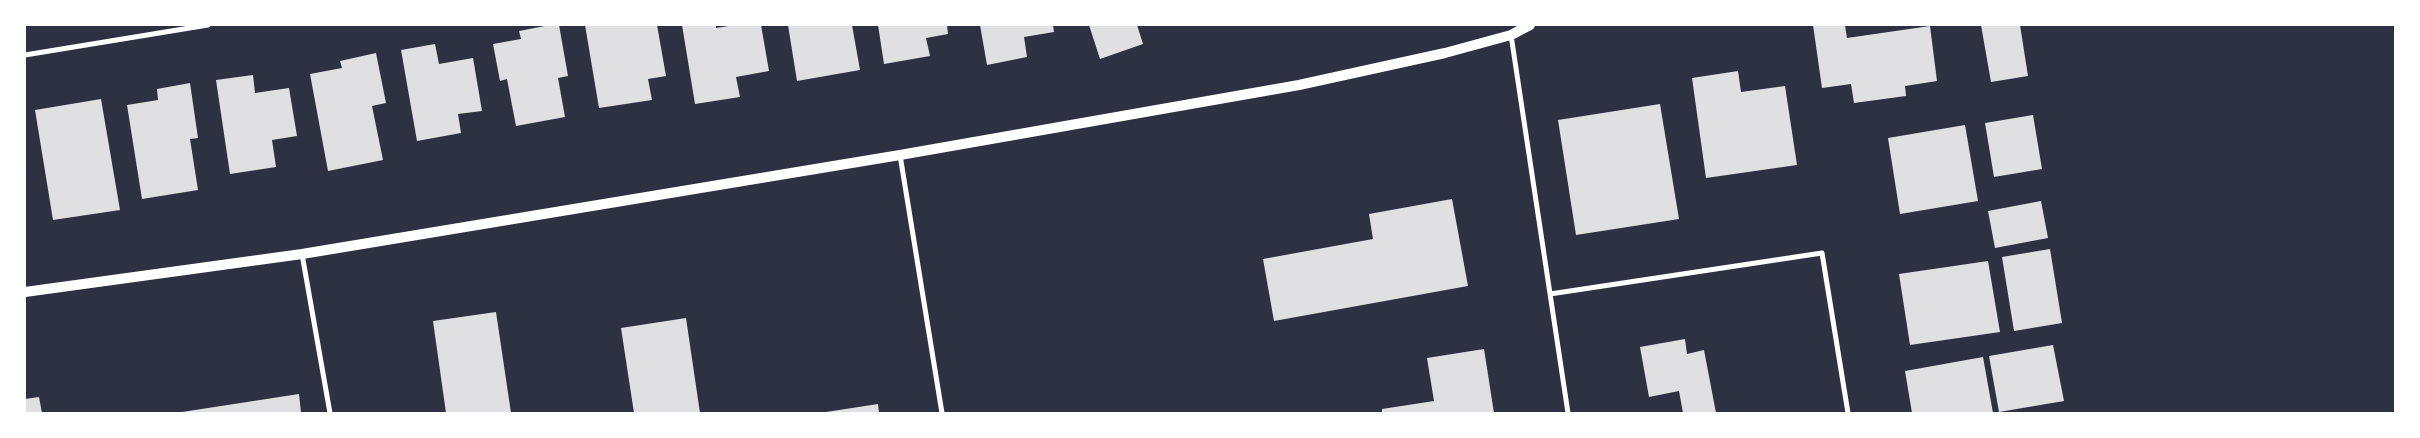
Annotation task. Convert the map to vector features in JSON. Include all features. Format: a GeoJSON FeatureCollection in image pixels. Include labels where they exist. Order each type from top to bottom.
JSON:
{"type":"FeatureCollection","features":[{"type":"Feature","properties":{"kind":"main road"},"geometry":{"type":"LineString","coordinates":[[25,292],[302,254],[900,155],[1299,85],[1446,53],[1511,35],[1530,25]]}},
{"type":"Feature","properties":{"kind":"street"},"geometry":{"type":"LineString","coordinates":[[25,54],[208,25]]}},
{"type":"Feature","properties":{"kind":"street"},"geometry":{"type":"LineString","coordinates":[[1511,35],[1568,413]]}},
{"type":"Feature","properties":{"kind":"street"},"geometry":{"type":"LineString","coordinates":[[900,155],[942,413]]}},
{"type":"Feature","properties":{"kind":"street"},"geometry":{"type":"LineString","coordinates":[[1550,294],[1822,253],[1848,413]]}},
{"type":"Feature","properties":{"kind":"street"},"geometry":{"type":"LineString","coordinates":[[302,254],[330,413]]}},
{"type":"Feature","properties":{"kind":"building"},"geometry":{"type":"Polygon","coordinates":[[[559,25],[568,76],[558,78],[565,117],[516,126],[507,79],[500,81],[493,44],[521,39],[519,31],[559,25]]]}},
{"type":"Feature","properties":{"kind":"building"},"geometry":{"type":"Polygon","coordinates":[[[585,25],[657,25],[666,76],[648,79],[652,100],[599,108],[585,25]]]}},
{"type":"Feature","properties":{"kind":"building"},"geometry":{"type":"Polygon","coordinates":[[[682,25],[716,25],[716,28],[735,25],[761,25],[769,71],[736,77],[740,97],[695,104],[682,25]]]}},
{"type":"Feature","properties":{"kind":"building"},"geometry":{"type":"Polygon","coordinates":[[[788,25],[852,25],[860,70],[797,81],[788,25]]]}},
{"type":"Feature","properties":{"kind":"building"},"geometry":{"type":"Polygon","coordinates":[[[878,25],[947,25],[948,34],[926,38],[930,56],[884,64],[878,25]]]}},
{"type":"Feature","properties":{"kind":"building"},"geometry":{"type":"Polygon","coordinates":[[[980,25],[1053,25],[1054,32],[1024,37],[1027,57],[987,65],[980,25]]]}},
{"type":"Feature","properties":{"kind":"building"},"geometry":{"type":"Polygon","coordinates":[[[1089,25],[1137,25],[1143,44],[1100,59],[1089,25]]]}},
{"type":"Feature","properties":{"kind":"building"},"geometry":{"type":"Polygon","coordinates":[[[1813,25],[1845,25],[1847,38],[1930,26],[1937,81],[1905,86],[1906,96],[1854,103],[1851,84],[1822,88],[1813,25]]]}},
{"type":"Feature","properties":{"kind":"building"},"geometry":{"type":"Polygon","coordinates":[[[1981,25],[2020,25],[2028,76],[1991,82],[1981,25]]]}},
{"type":"Feature","properties":{"kind":"building"},"geometry":{"type":"Polygon","coordinates":[[[435,44],[439,64],[473,58],[482,111],[458,114],[461,133],[417,141],[401,50],[435,44]]]}},
{"type":"Feature","properties":{"kind":"building"},"geometry":{"type":"Polygon","coordinates":[[[376,53],[386,103],[372,106],[383,160],[328,171],[310,74],[342,68],[340,61],[376,53]]]}},
{"type":"Feature","properties":{"kind":"building"},"geometry":{"type":"Polygon","coordinates":[[[1738,71],[1741,92],[1785,86],[1797,165],[1706,178],[1692,78],[1738,71]]]}},
{"type":"Feature","properties":{"kind":"building"},"geometry":{"type":"Polygon","coordinates":[[[253,75],[255,93],[289,88],[297,136],[272,140],[276,167],[230,174],[216,80],[253,75]]]}},
{"type":"Feature","properties":{"kind":"building"},"geometry":{"type":"Polygon","coordinates":[[[190,83],[198,138],[190,139],[198,190],[142,199],[127,105],[158,100],[157,89],[190,83]]]}},
{"type":"Feature","properties":{"kind":"building"},"geometry":{"type":"Polygon","coordinates":[[[101,99],[120,210],[53,220],[35,110],[101,99]]]}},
{"type":"Feature","properties":{"kind":"building"},"geometry":{"type":"Polygon","coordinates":[[[1660,104],[1679,219],[1576,235],[1558,120],[1660,104]]]}},
{"type":"Feature","properties":{"kind":"building"},"geometry":{"type":"Polygon","coordinates":[[[2033,115],[2042,169],[1994,177],[1985,123],[2033,115]]]}},
{"type":"Feature","properties":{"kind":"building"},"geometry":{"type":"Polygon","coordinates":[[[1965,125],[1978,201],[1900,214],[1888,138],[1965,125]]]}},
{"type":"Feature","properties":{"kind":"building"},"geometry":{"type":"Polygon","coordinates":[[[1452,199],[1468,286],[1274,321],[1263,259],[1373,239],[1369,214],[1452,199]]]}},
{"type":"Feature","properties":{"kind":"building"},"geometry":{"type":"Polygon","coordinates":[[[2041,201],[2048,238],[1995,248],[1988,211],[2041,201]]]}},
{"type":"Feature","properties":{"kind":"building"},"geometry":{"type":"Polygon","coordinates":[[[2050,249],[2062,323],[2014,331],[2002,257],[2050,249]]]}},
{"type":"Feature","properties":{"kind":"building"},"geometry":{"type":"Polygon","coordinates":[[[1988,261],[2000,332],[1910,345],[1899,274],[1988,261]]]}},
{"type":"Feature","properties":{"kind":"building"},"geometry":{"type":"Polygon","coordinates":[[[496,312],[511,413],[446,413],[433,321],[496,312]]]}},
{"type":"Feature","properties":{"kind":"building"},"geometry":{"type":"Polygon","coordinates":[[[686,318],[700,413],[634,413],[621,328],[686,318]]]}},
{"type":"Feature","properties":{"kind":"building"},"geometry":{"type":"Polygon","coordinates":[[[1685,339],[1687,354],[1704,350],[1716,413],[1683,413],[1679,391],[1649,397],[1640,347],[1685,339]]]}},
{"type":"Feature","properties":{"kind":"building"},"geometry":{"type":"Polygon","coordinates":[[[2053,345],[2064,401],[1999,412],[1989,356],[2053,345]]]}},
{"type":"Feature","properties":{"kind":"building"},"geometry":{"type":"Polygon","coordinates":[[[1484,349],[1494,413],[1382,413],[1382,409],[1434,401],[1427,358],[1484,349]]]}},
{"type":"Feature","properties":{"kind":"building"},"geometry":{"type":"Polygon","coordinates":[[[1983,357],[1993,413],[1912,413],[1905,371],[1983,357]]]}},
{"type":"Feature","properties":{"kind":"building"},"geometry":{"type":"Polygon","coordinates":[[[299,394],[301,413],[182,413],[182,412],[299,394]]]}},
{"type":"Feature","properties":{"kind":"building"},"geometry":{"type":"Polygon","coordinates":[[[39,397],[42,413],[25,413],[25,399],[39,397]]]}},
{"type":"Feature","properties":{"kind":"building"},"geometry":{"type":"Polygon","coordinates":[[[878,404],[879,413],[826,413],[826,412],[878,404]]]}}]}
